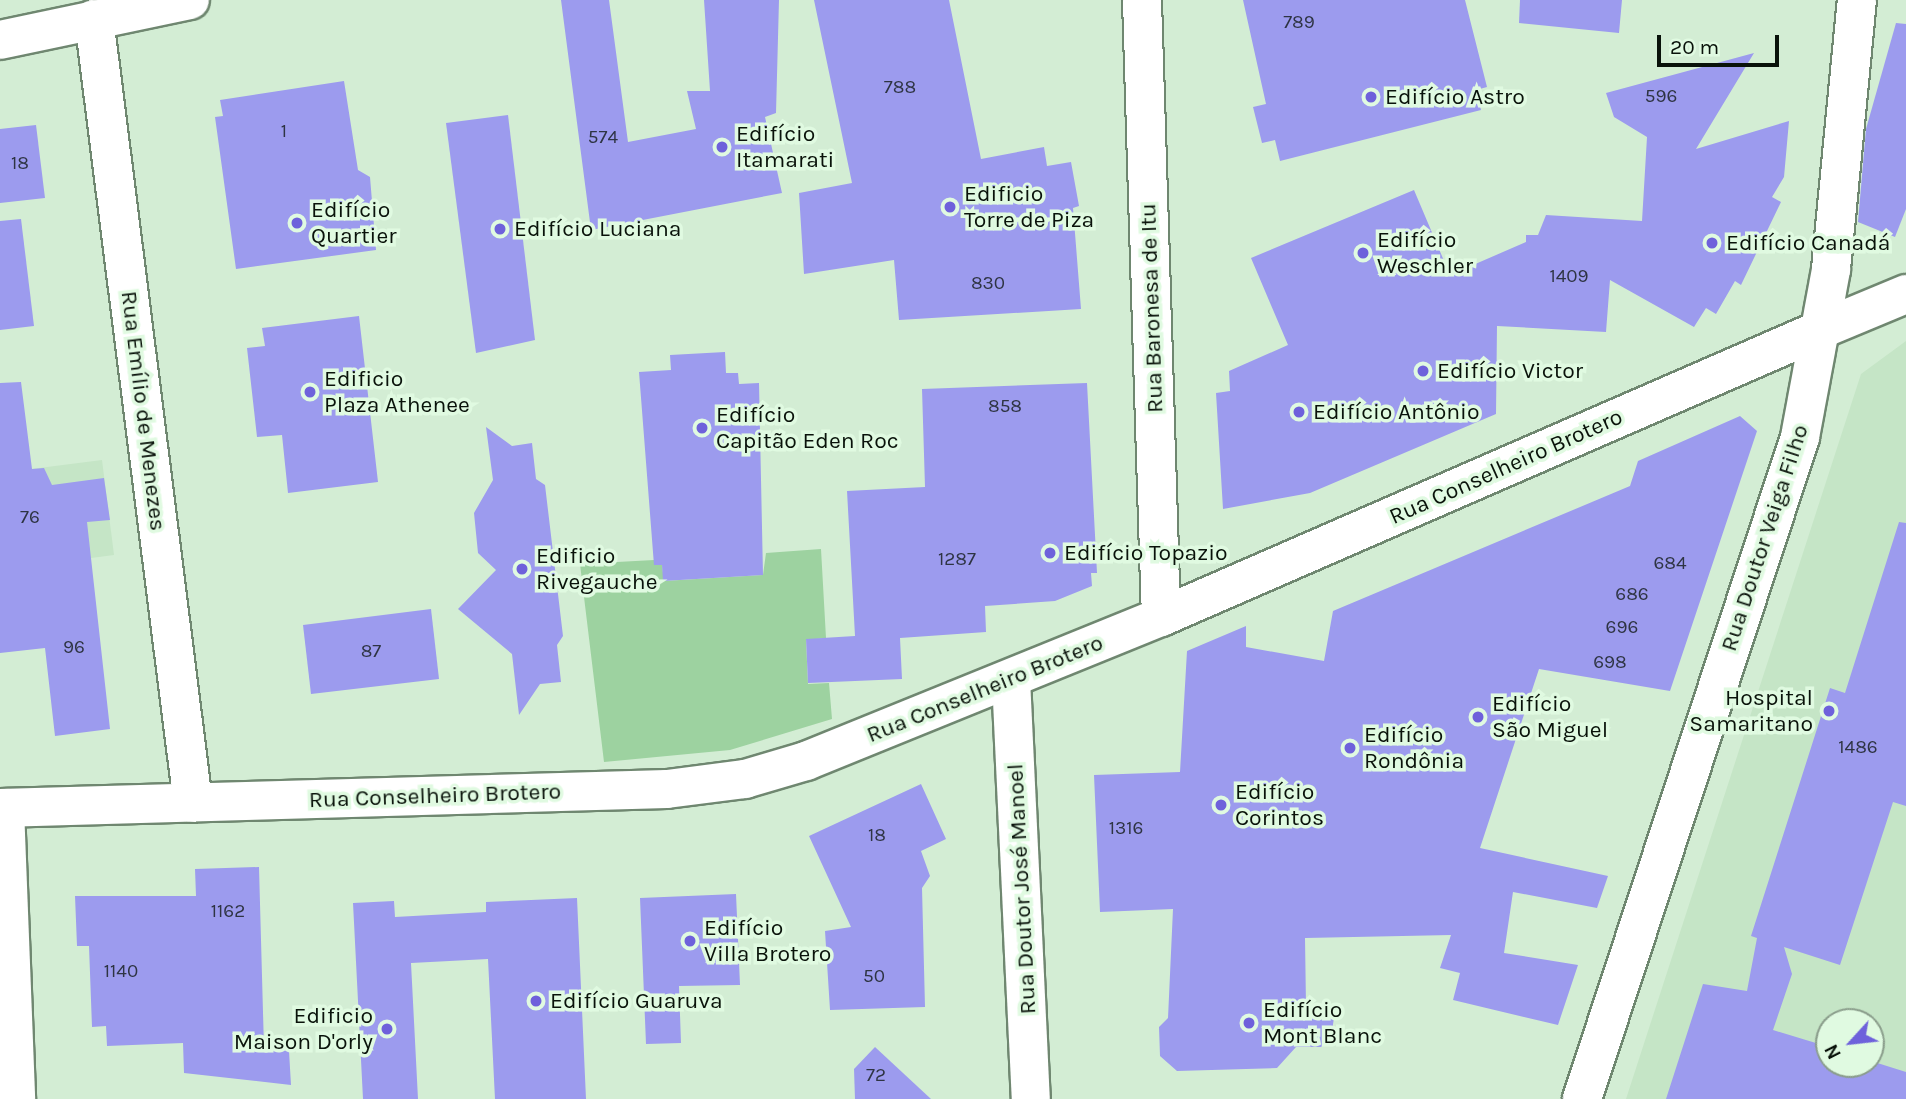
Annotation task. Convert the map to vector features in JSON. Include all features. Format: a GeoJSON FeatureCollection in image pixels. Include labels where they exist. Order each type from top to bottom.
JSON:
{"type":"FeatureCollection","features":[{"type":"Feature","properties":{"kind":"street"},"geometry":{"type":"LineString","coordinates":[[0,40],[190,0]]}},
{"type":"Feature","properties":{"kind":"street","name":"Rua Baronesa de Itu"},"geometry":{"type":"LineString","coordinates":[[1142,0],[1161,617]]}},
{"type":"Feature","properties":{"kind":"street","name":"Rua Doutor Veiga Filho"},"geometry":{"type":"LineString","coordinates":[[1582,1099],[1800,437],[1822,329],[1857,0]]}},
{"type":"Feature","properties":{"kind":"street","name":"Rua Emílio de Menezes"},"geometry":{"type":"LineString","coordinates":[[94,19],[193,803]]}},
{"type":"Feature","properties":{"kind":"street","name":"Rua Conselheiro Brotero"},"geometry":{"type":"LineString","coordinates":[[3,808],[667,789],[745,779],[1011,679],[1161,617],[1906,294]]}},
{"type":"Feature","properties":{"kind":"street","name":"Rua Doutor José Manoel"},"geometry":{"type":"LineString","coordinates":[[1011,679],[1031,1099]]}},
{"type":"Feature","properties":{"kind":"street"},"geometry":{"type":"LineString","coordinates":[[3,808],[16,1099]]}},
{"type":"Feature","properties":{"kind":"shaded area","name":"Hospital Samaritano"},"geometry":{"type":"Polygon","coordinates":[[[1906,341],[1906,1099],[1626,1099],[1861,374],[1906,341]]]}},
{"type":"Feature","properties":{"kind":"shaded area"},"geometry":{"type":"Polygon","coordinates":[[[102,460],[114,555],[0,570],[0,473],[102,460]]]}},
{"type":"Feature","properties":{"kind":"shaded area"},"geometry":{"type":"Polygon","coordinates":[[[821,549],[826,638],[806,640],[808,684],[829,683],[832,719],[730,750],[604,762],[580,564],[654,560],[662,565],[664,581],[763,575],[766,553],[821,549]]]}},
{"type":"Feature","properties":{"kind":"building"},"geometry":{"type":"Polygon","coordinates":[[[561,0],[609,0],[628,142],[696,129],[687,91],[710,91],[704,0],[779,0],[776,113],[765,117],[782,193],[591,230],[561,0]]]}},
{"type":"Feature","properties":{"kind":"building"},"geometry":{"type":"Polygon","coordinates":[[[814,0],[949,0],[981,159],[1044,147],[1047,166],[1071,162],[1079,206],[1073,208],[1081,309],[899,320],[894,260],[804,274],[799,193],[852,183],[814,0]]]}},
{"type":"Feature","properties":{"kind":"building"},"geometry":{"type":"Polygon","coordinates":[[[1243,0],[1465,0],[1487,87],[1476,90],[1481,110],[1280,161],[1275,140],[1262,143],[1253,107],[1266,104],[1243,0]]]}},
{"type":"Feature","properties":{"kind":"building"},"geometry":{"type":"Polygon","coordinates":[[[1520,0],[1622,0],[1619,33],[1519,23],[1520,0]]]}},
{"type":"Feature","properties":{"kind":"building"},"geometry":{"type":"Polygon","coordinates":[[[1896,23],[1906,24],[1906,209],[1895,237],[1858,222],[1866,129],[1896,23]]]}},
{"type":"Feature","properties":{"kind":"building"},"geometry":{"type":"Polygon","coordinates":[[[1754,53],[1696,149],[1789,121],[1784,177],[1772,197],[1781,202],[1741,285],[1735,281],[1716,314],[1706,308],[1694,327],[1610,280],[1606,332],[1497,326],[1496,414],[1310,493],[1223,509],[1216,393],[1230,391],[1229,371],[1288,345],[1251,258],[1414,190],[1450,275],[1526,242],[1526,235],[1538,235],[1546,215],[1642,221],[1647,137],[1614,117],[1606,93],[1754,53]]]}},
{"type":"Feature","properties":{"kind":"building"},"geometry":{"type":"Polygon","coordinates":[[[344,81],[358,170],[370,177],[376,250],[236,269],[215,117],[223,116],[220,100],[344,81]]]}},
{"type":"Feature","properties":{"kind":"building","name":"Edifício Luciana"},"geometry":{"type":"Polygon","coordinates":[[[508,115],[535,340],[476,353],[446,123],[508,115]]]}},
{"type":"Feature","properties":{"kind":"building"},"geometry":{"type":"Polygon","coordinates":[[[36,125],[45,198],[0,203],[0,129],[36,125]]]}},
{"type":"Feature","properties":{"kind":"building"},"geometry":{"type":"Polygon","coordinates":[[[21,219],[34,326],[0,330],[0,221],[21,219]]]}},
{"type":"Feature","properties":{"kind":"building","name":"Edificio Plaza Athenee"},"geometry":{"type":"Polygon","coordinates":[[[359,316],[378,482],[288,493],[282,435],[257,437],[247,348],[265,346],[262,328],[359,316]]]}},
{"type":"Feature","properties":{"kind":"building","name":"Edifício Capitão Eden Roc"},"geometry":{"type":"Polygon","coordinates":[[[725,352],[726,373],[738,373],[739,384],[759,383],[763,575],[663,581],[662,565],[654,565],[639,372],[671,370],[670,355],[725,352]]]}},
{"type":"Feature","properties":{"kind":"building"},"geometry":{"type":"Polygon","coordinates":[[[21,382],[32,469],[44,468],[52,485],[104,478],[110,520],[87,522],[110,729],[55,736],[45,648],[0,653],[0,383],[21,382]]]}},
{"type":"Feature","properties":{"kind":"building"},"geometry":{"type":"Polygon","coordinates":[[[1087,383],[1097,573],[1091,573],[1092,586],[1055,601],[985,606],[986,632],[900,638],[902,679],[808,683],[806,639],[855,636],[847,491],[925,487],[922,389],[1087,383]]]}},
{"type":"Feature","properties":{"kind":"building"},"geometry":{"type":"Polygon","coordinates":[[[1740,416],[1757,431],[1670,691],[1539,669],[1480,848],[1608,876],[1597,908],[1513,892],[1504,953],[1578,965],[1558,1025],[1453,1000],[1460,973],[1440,968],[1451,935],[1305,938],[1306,1006],[1324,1005],[1334,1018],[1331,1037],[1321,1047],[1296,1047],[1277,1068],[1177,1071],[1160,1056],[1159,1027],[1168,1018],[1173,909],[1100,912],[1094,775],[1180,772],[1187,651],[1246,626],[1246,647],[1324,661],[1333,611],[1630,486],[1638,461],[1740,416]]]}},
{"type":"Feature","properties":{"kind":"building","name":"Edificio Rivegauche"},"geometry":{"type":"Polygon","coordinates":[[[486,427],[512,446],[532,443],[536,479],[545,485],[563,636],[557,645],[561,682],[540,684],[519,715],[512,654],[458,609],[496,570],[478,553],[474,513],[493,480],[486,427]]]}},
{"type":"Feature","properties":{"kind":"building"},"geometry":{"type":"Polygon","coordinates":[[[1899,522],[1906,523],[1906,806],[1893,802],[1840,965],[1784,947],[1792,974],[1773,1030],[1815,1043],[1815,1078],[1885,1078],[1885,1065],[1906,1072],[1906,1099],[1666,1099],[1703,984],[1747,991],[1757,938],[1751,936],[1830,688],[1845,693],[1899,522]]]}},
{"type":"Feature","properties":{"kind":"building"},"geometry":{"type":"Polygon","coordinates":[[[431,609],[439,679],[311,694],[303,625],[431,609]]]}},
{"type":"Feature","properties":{"kind":"building"},"geometry":{"type":"Polygon","coordinates":[[[921,784],[946,839],[921,851],[930,876],[922,888],[925,1007],[830,1010],[825,931],[851,927],[809,836],[921,784]]]}},
{"type":"Feature","properties":{"kind":"building"},"geometry":{"type":"Polygon","coordinates":[[[259,867],[264,1048],[289,1051],[291,1085],[184,1073],[183,1043],[107,1046],[106,1026],[92,1027],[89,946],[77,946],[75,896],[196,896],[195,869],[259,867]]]}},
{"type":"Feature","properties":{"kind":"building","name":"Edifício Villa Brotero"},"geometry":{"type":"Polygon","coordinates":[[[736,894],[740,985],[679,986],[681,1043],[646,1044],[640,898],[736,894]]]}},
{"type":"Feature","properties":{"kind":"building"},"geometry":{"type":"Polygon","coordinates":[[[577,898],[586,1099],[495,1099],[488,959],[411,963],[418,1099],[363,1099],[353,903],[394,901],[395,917],[486,912],[486,902],[577,898]]]}},
{"type":"Feature","properties":{"kind":"building"},"geometry":{"type":"Polygon","coordinates":[[[875,1047],[931,1099],[855,1099],[854,1069],[875,1047]]]}},
{"type":"Feature","properties":{"kind":"place","name":"Edifício Astro"},"geometry":{"type":"Point","coordinates":[1371,97]}},
{"type":"Feature","properties":{"kind":"place","name":"Edifício Itamarati"},"geometry":{"type":"Point","coordinates":[722,147]}},
{"type":"Feature","properties":{"kind":"place","name":"Edificio Torre de Piza"},"geometry":{"type":"Point","coordinates":[950,207]}},
{"type":"Feature","properties":{"kind":"place","name":"Edifício Quartier"},"geometry":{"type":"Point","coordinates":[297,223]}},
{"type":"Feature","properties":{"kind":"place","name":"Edifício Luciana"},"geometry":{"type":"Point","coordinates":[500,229]}},
{"type":"Feature","properties":{"kind":"place","name":"Edifício Canadá"},"geometry":{"type":"Point","coordinates":[1712,243]}},
{"type":"Feature","properties":{"kind":"place","name":"Edifício Weschler"},"geometry":{"type":"Point","coordinates":[1363,253]}},
{"type":"Feature","properties":{"kind":"place","name":"Edifício Victor"},"geometry":{"type":"Point","coordinates":[1423,371]}},
{"type":"Feature","properties":{"kind":"place","name":"Edificio Plaza Athenee"},"geometry":{"type":"Point","coordinates":[310,392]}},
{"type":"Feature","properties":{"kind":"place","name":"Edifício Antônio"},"geometry":{"type":"Point","coordinates":[1299,412]}},
{"type":"Feature","properties":{"kind":"place","name":"Edifício Capitão Eden Roc"},"geometry":{"type":"Point","coordinates":[702,428]}},
{"type":"Feature","properties":{"kind":"place","name":"Edifício Topazio"},"geometry":{"type":"Point","coordinates":[1050,553]}},
{"type":"Feature","properties":{"kind":"place","name":"Edificio Rivegauche"},"geometry":{"type":"Point","coordinates":[522,569]}},
{"type":"Feature","properties":{"kind":"place","name":"Hospital Samaritano"},"geometry":{"type":"Point","coordinates":[1829,711]}},
{"type":"Feature","properties":{"kind":"place","name":"Edifício São Miguel"},"geometry":{"type":"Point","coordinates":[1478,717]}},
{"type":"Feature","properties":{"kind":"place","name":"Edifício Rondônia"},"geometry":{"type":"Point","coordinates":[1350,748]}},
{"type":"Feature","properties":{"kind":"place","name":"Edifício Corintos"},"geometry":{"type":"Point","coordinates":[1221,805]}},
{"type":"Feature","properties":{"kind":"place","name":"Edifício Villa Brotero"},"geometry":{"type":"Point","coordinates":[690,941]}},
{"type":"Feature","properties":{"kind":"place","name":"Edifício Guaruva"},"geometry":{"type":"Point","coordinates":[536,1001]}},
{"type":"Feature","properties":{"kind":"place","name":"Edifício Mont Blanc"},"geometry":{"type":"Point","coordinates":[1249,1023]}},
{"type":"Feature","properties":{"kind":"place","name":"Edificio Maison D'orly"},"geometry":{"type":"Point","coordinates":[387,1029]}}]}
